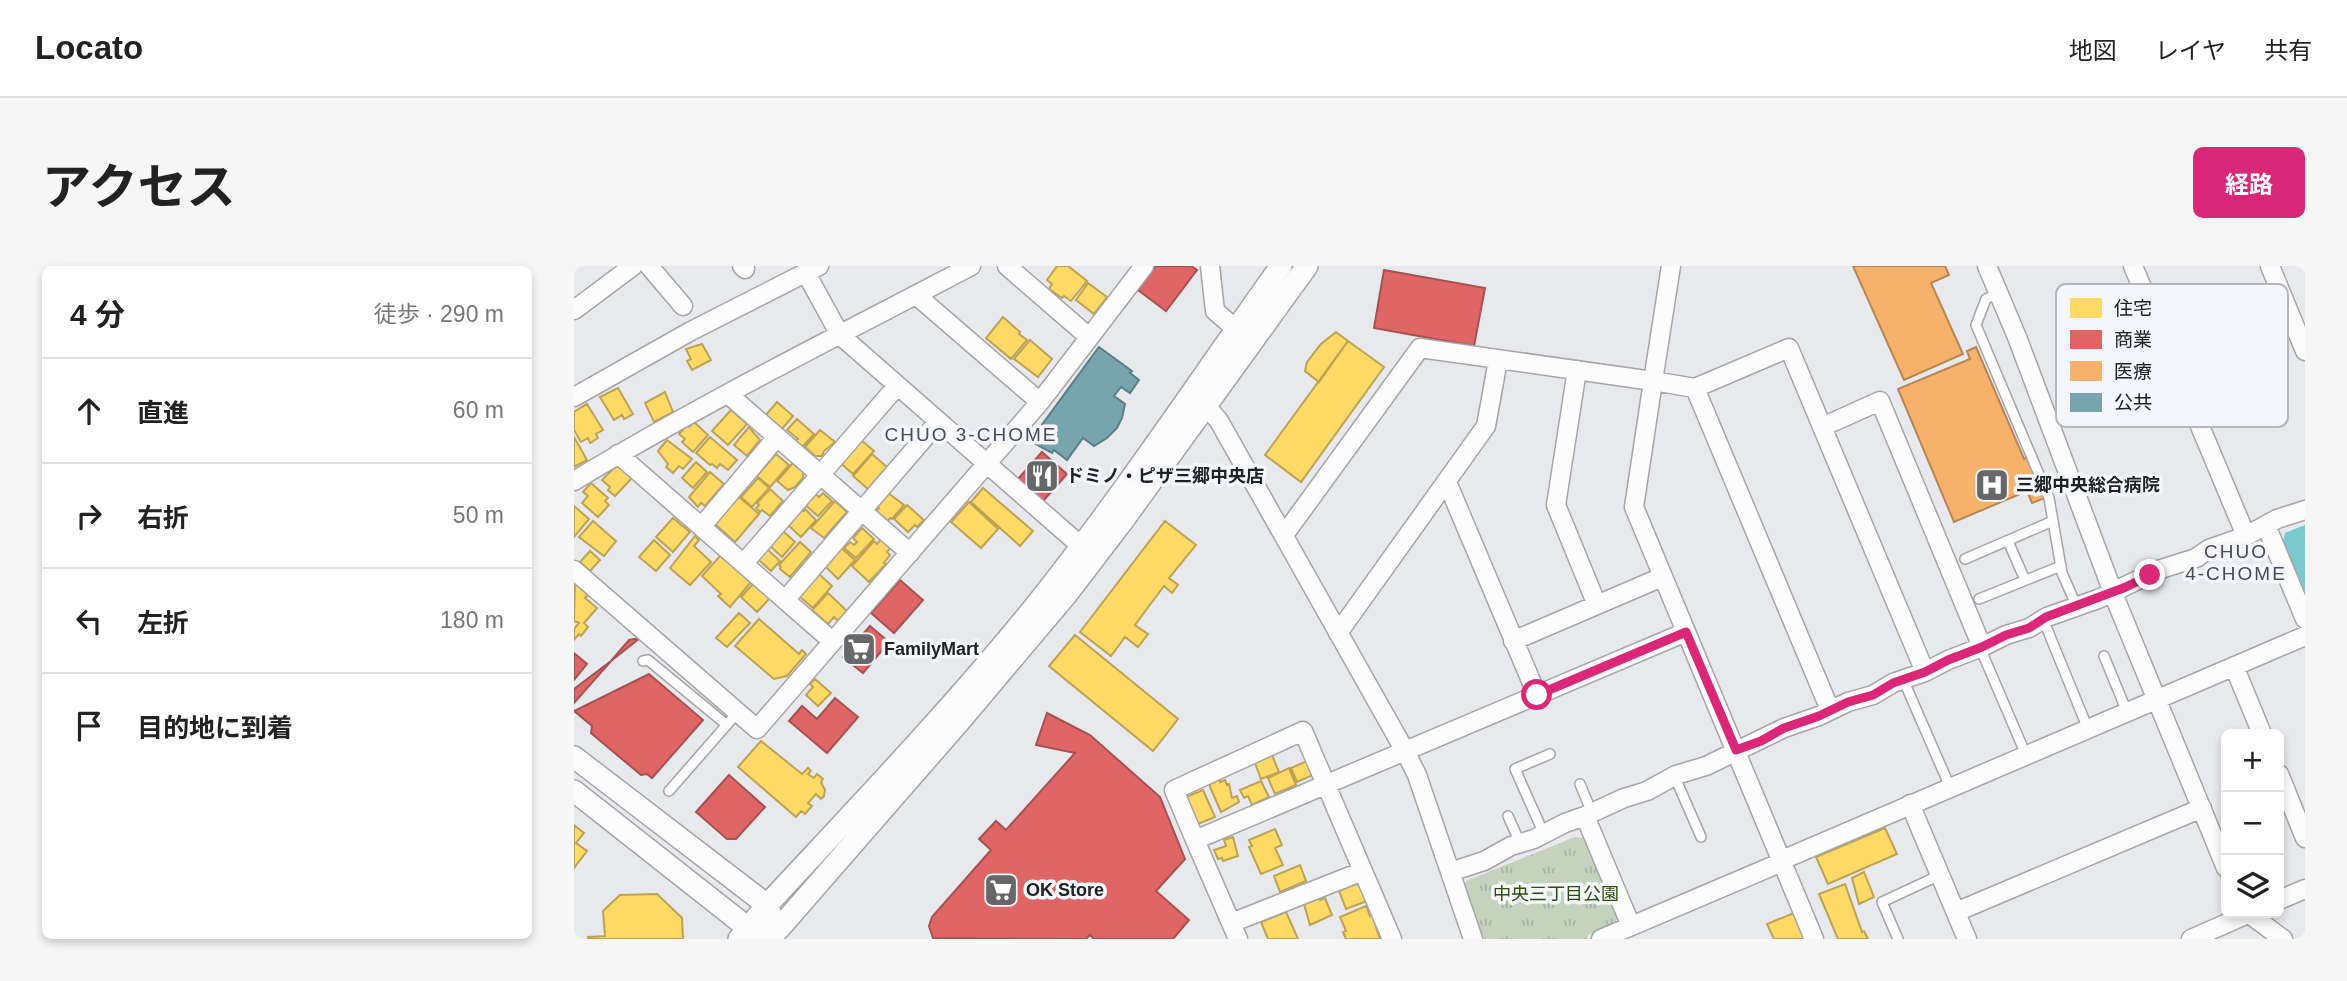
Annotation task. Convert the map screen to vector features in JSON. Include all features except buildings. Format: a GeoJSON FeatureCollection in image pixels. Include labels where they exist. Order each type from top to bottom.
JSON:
{"type":"FeatureCollection","features":[{"type":"Feature","properties":{"kind":"street"},"geometry":{"type":"LineString","coordinates":[[574,310],[633,266]]}},
{"type":"Feature","properties":{"kind":"street"},"geometry":{"type":"LineString","coordinates":[[649,266],[683,306]]}},
{"type":"Feature","properties":{"kind":"street"},"geometry":{"type":"LineString","coordinates":[[574,481],[728,394],[971,266]]}},
{"type":"Feature","properties":{"kind":"street"},"geometry":{"type":"LineString","coordinates":[[1007,266],[1089,337]]}},
{"type":"Feature","properties":{"kind":"street"},"geometry":{"type":"LineString","coordinates":[[574,570],[733,719],[757,729],[1040,402],[1144,266]]}},
{"type":"Feature","properties":{"kind":"street"},"geometry":{"type":"LineString","coordinates":[[1210,266],[1215,311],[1236,329]]}},
{"type":"Feature","properties":{"kind":"street"},"geometry":{"type":"LineString","coordinates":[[743,933],[951,704],[1035,606],[1142,464],[1281,266]]}},
{"type":"Feature","properties":{"kind":"street"},"geometry":{"type":"LineString","coordinates":[[779,936],[1067,594],[1307,266]]}},
{"type":"Feature","properties":{"kind":"street"},"geometry":{"type":"LineString","coordinates":[[1671,266],[1634,507],[1814,939]]}},
{"type":"Feature","properties":{"kind":"street"},"geometry":{"type":"LineString","coordinates":[[2133,266],[2141,284]]}},
{"type":"Feature","properties":{"kind":"street"},"geometry":{"type":"LineString","coordinates":[[2270,266],[2277,284]]}},
{"type":"Feature","properties":{"kind":"street"},"geometry":{"type":"LineString","coordinates":[[1993,268],[1998,293],[2113,593],[2221,856]]}},
{"type":"Feature","properties":{"kind":"street"},"geometry":{"type":"LineString","coordinates":[[574,397],[691,331],[813,269],[840,335],[1081,546]]}},
{"type":"Feature","properties":{"kind":"street"},"geometry":{"type":"LineString","coordinates":[[916,295],[1040,402]]}},
{"type":"Feature","properties":{"kind":"street"},"geometry":{"type":"LineString","coordinates":[[2288,310],[2305,351]]}},
{"type":"Feature","properties":{"kind":"street"},"geometry":{"type":"LineString","coordinates":[[1284,535],[1420,348],[1695,388],[1789,348],[1925,672]]}},
{"type":"Feature","properties":{"kind":"street"},"geometry":{"type":"LineString","coordinates":[[1338,633],[1486,426],[1498,360]]}},
{"type":"Feature","properties":{"kind":"street"},"geometry":{"type":"LineString","coordinates":[[1577,370],[1556,505],[1597,605]]}},
{"type":"Feature","properties":{"kind":"street"},"geometry":{"type":"LineString","coordinates":[[744,563],[897,386]]}},
{"type":"Feature","properties":{"kind":"street"},"geometry":{"type":"LineString","coordinates":[[1695,388],[1830,710]]}},
{"type":"Feature","properties":{"kind":"street"},"geometry":{"type":"LineString","coordinates":[[728,394],[909,553]]}},
{"type":"Feature","properties":{"kind":"street"},"geometry":{"type":"LineString","coordinates":[[1822,427],[1880,401],[1982,647]]}},
{"type":"Feature","properties":{"kind":"street"},"geometry":{"type":"LineString","coordinates":[[1206,406],[1219,421],[1405,751],[1417,775],[1473,939]]}},
{"type":"Feature","properties":{"kind":"street"},"geometry":{"type":"LineString","coordinates":[[786,599],[938,422]]}},
{"type":"Feature","properties":{"kind":"street"},"geometry":{"type":"LineString","coordinates":[[2200,427],[2246,536]]}},
{"type":"Feature","properties":{"kind":"street"},"geometry":{"type":"LineString","coordinates":[[702,526],[777,437]]}},
{"type":"Feature","properties":{"kind":"street"},"geometry":{"type":"LineString","coordinates":[[618,454],[832,641]]}},
{"type":"Feature","properties":{"kind":"street"},"geometry":{"type":"LineString","coordinates":[[1447,482],[1537,695]]}},
{"type":"Feature","properties":{"kind":"street"},"geometry":{"type":"LineString","coordinates":[[1450,872],[1483,861],[1511,845],[1647,791],[1674,775],[1706,766],[1736,750],[1873,695],[1903,679],[2113,593],[2161,569],[2196,558],[2219,545],[2305,510]]}},
{"type":"Feature","properties":{"kind":"street"},"geometry":{"type":"LineString","coordinates":[[2266,525],[2305,619]]}},
{"type":"Feature","properties":{"kind":"street"},"geometry":{"type":"LineString","coordinates":[[1513,641],[1662,577]]}},
{"type":"Feature","properties":{"kind":"street"},"geometry":{"type":"LineString","coordinates":[[1195,840],[1686,632]]}},
{"type":"Feature","properties":{"kind":"street"},"geometry":{"type":"LineString","coordinates":[[1601,939],[2305,636]]}},
{"type":"Feature","properties":{"kind":"street"},"geometry":{"type":"LineString","coordinates":[[2234,666],[2260,729]]}},
{"type":"Feature","properties":{"kind":"street"},"geometry":{"type":"LineString","coordinates":[[1363,871],[1235,931],[1174,790],[1303,732],[1326,784],[1392,939]]}},
{"type":"Feature","properties":{"kind":"street"},"geometry":{"type":"LineString","coordinates":[[574,757],[767,905],[779,936]]}},
{"type":"Feature","properties":{"kind":"street"},"geometry":{"type":"LineString","coordinates":[[2284,786],[2305,838]]}},
{"type":"Feature","properties":{"kind":"street"},"geometry":{"type":"LineString","coordinates":[[574,791],[743,933],[779,936]]}},
{"type":"Feature","properties":{"kind":"street"},"geometry":{"type":"LineString","coordinates":[[1910,804],[1967,939]]}},
{"type":"Feature","properties":{"kind":"street"},"geometry":{"type":"LineString","coordinates":[[1955,912],[2202,808]]}},
{"type":"Feature","properties":{"kind":"street"},"geometry":{"type":"LineString","coordinates":[[1588,815],[1631,926]]}},
{"type":"Feature","properties":{"kind":"street"},"geometry":{"type":"LineString","coordinates":[[2284,898],[2305,888]]}},
{"type":"Feature","properties":{"kind":"street"},"geometry":{"type":"LineString","coordinates":[[2191,939],[2238,918]]}},
{"type":"Feature","properties":{"kind":"street"},"geometry":{"type":"LineString","coordinates":[[2256,918],[2283,939]]}},
{"type":"Feature","properties":{"kind":"lane"},"geometry":{"type":"LineString","coordinates":[[1998,293],[1986,299],[1976,325],[2049,498],[2061,566],[2077,607]]}},
{"type":"Feature","properties":{"kind":"lane"},"geometry":{"type":"LineString","coordinates":[[1965,559],[2053,521]]}},
{"type":"Feature","properties":{"kind":"lane"},"geometry":{"type":"LineString","coordinates":[[2008,541],[2025,580]]}},
{"type":"Feature","properties":{"kind":"lane"},"geometry":{"type":"LineString","coordinates":[[1979,599],[2061,566]]}},
{"type":"Feature","properties":{"kind":"lane"},"geometry":{"type":"LineString","coordinates":[[2043,620],[2088,729]]}},
{"type":"Feature","properties":{"kind":"lane"},"geometry":{"type":"LineString","coordinates":[[1982,647],[2026,755]]}},
{"type":"Feature","properties":{"kind":"lane"},"geometry":{"type":"LineString","coordinates":[[2104,656],[2127,712]]}},
{"type":"Feature","properties":{"kind":"lane"},"geometry":{"type":"LineString","coordinates":[[643,661],[648,660],[733,719],[669,791]]}},
{"type":"Feature","properties":{"kind":"lane"},"geometry":{"type":"LineString","coordinates":[[1903,679],[1950,788]]}},
{"type":"Feature","properties":{"kind":"lane"},"geometry":{"type":"LineString","coordinates":[[1544,834],[1516,769],[1550,754]]}},
{"type":"Feature","properties":{"kind":"lane"},"geometry":{"type":"LineString","coordinates":[[1674,775],[1701,837]]}},
{"type":"Feature","properties":{"kind":"lane"},"geometry":{"type":"LineString","coordinates":[[1580,784],[1588,815]]}},
{"type":"Feature","properties":{"kind":"lane"},"geometry":{"type":"LineString","coordinates":[[1508,816],[1520,843]]}},
{"type":"Feature","properties":{"kind":"lane"},"geometry":{"type":"LineString","coordinates":[[1898,939],[1882,902],[1940,875]]}},
{"type":"Feature","properties":{"kind":"green space","name":"中央三丁目公園"},"geometry":{"type":"Polygon","coordinates":[[[1575,837],[1583,838],[1618,916],[1615,923],[1588,935],[1587,939],[1483,939],[1464,885],[1466,881],[1575,837]]]}},
{"type":"Feature","properties":{"kind":"water"},"geometry":{"type":"Polygon","coordinates":[[[2305,525],[2305,592],[2283,541],[2285,533],[2305,525]]]}},
{"type":"Feature","properties":{"kind":"place","name":"ドミノ・ピザ三郷中央店"},"geometry":{"type":"Point","coordinates":[1042,476]}},
{"type":"Feature","properties":{"kind":"place","name":"三郷中央総合病院"},"geometry":{"type":"Point","coordinates":[1992,485]}},
{"type":"Feature","properties":{"kind":"place","name":"FamilyMart"},"geometry":{"type":"Point","coordinates":[859,649]}},
{"type":"Feature","properties":{"kind":"place","name":"OK Store"},"geometry":{"type":"Point","coordinates":[1001,890]}},
{"type":"Feature","properties":{"kind":"district","name":"CHUO 3-CHOME"},"geometry":{"type":"Point","coordinates":[971,434]}},
{"type":"Feature","properties":{"kind":"district","name":"CHUO 4-CHOME"},"geometry":{"type":"Point","coordinates":[2236,562]}},
{"type":"Feature","properties":{"kind":"route"},"geometry":{"type":"LineString","coordinates":[[1537,695],[1686,632],[1736,750],[1848,702],[1873,695],[1893,683],[1925,672],[2006,635],[2029,628],[2055,613],[2084,605],[2150,575]]}}]}
